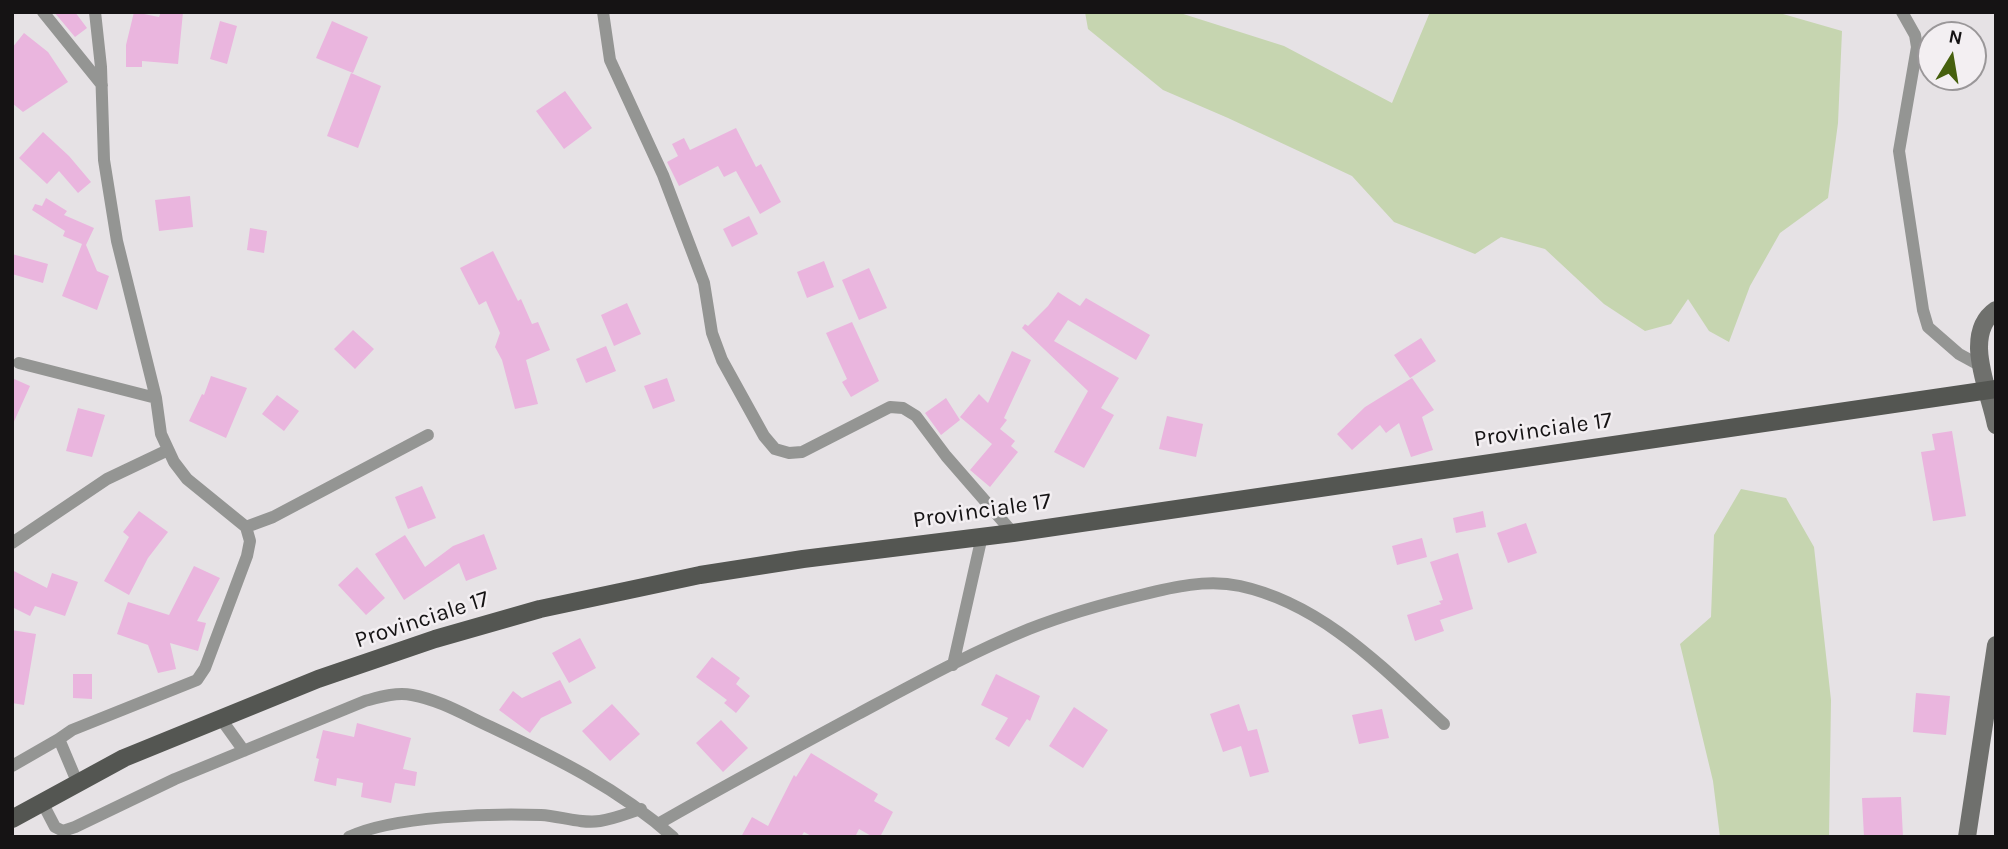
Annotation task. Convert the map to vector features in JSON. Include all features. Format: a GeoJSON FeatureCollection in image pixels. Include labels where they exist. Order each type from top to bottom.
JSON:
{"type":"FeatureCollection","features":[{"type":"Feature","properties":{"kind":"main road","name":"Provinciale 17"},"geometry":{"type":"LineString","coordinates":[[12,819],[124,758],[318,679],[435,639],[540,609],[700,575],[1013,533],[1992,390]]}},
{"type":"Feature","properties":{"kind":"street"},"geometry":{"type":"LineString","coordinates":[[43,12],[102,85]]}},
{"type":"Feature","properties":{"kind":"street"},"geometry":{"type":"LineString","coordinates":[[12,766],[72,730],[197,680],[205,668],[247,556],[250,541],[246,527],[187,479],[168,450],[161,433],[156,398],[117,241],[104,160],[102,85],[95,12]]}},
{"type":"Feature","properties":{"kind":"street"},"geometry":{"type":"LineString","coordinates":[[603,12],[611,60],[663,175],[704,283],[712,333],[722,360],[764,436],[775,449],[789,453],[802,452],[890,407],[903,408],[916,416],[946,456],[1013,533]]}},
{"type":"Feature","properties":{"kind":"street"},"geometry":{"type":"LineString","coordinates":[[1902,12],[1915,35],[1917,58],[1899,151],[1923,310],[1928,327],[1959,354],[1981,366]]}},
{"type":"Feature","properties":{"kind":"street"},"geometry":{"type":"LineString","coordinates":[[1996,310],[1981,326],[1981,366],[1992,390],[1996,425]]}},
{"type":"Feature","properties":{"kind":"street"},"geometry":{"type":"LineString","coordinates":[[19,363],[156,398]]}},
{"type":"Feature","properties":{"kind":"street"},"geometry":{"type":"LineString","coordinates":[[246,527],[273,517],[428,435]]}},
{"type":"Feature","properties":{"kind":"street"},"geometry":{"type":"LineString","coordinates":[[12,543],[107,479],[168,450]]}},
{"type":"Feature","properties":{"kind":"street"},"geometry":{"type":"LineString","coordinates":[[953,664],[982,536]]}},
{"type":"Feature","properties":{"kind":"street"},"geometry":{"type":"LineString","coordinates":[[658,824],[953,664],[1031,629],[1105,604],[1191,585],[1238,585],[1263,592],[1303,610],[1332,627],[1368,655],[1444,724]]}},
{"type":"Feature","properties":{"kind":"street"},"geometry":{"type":"LineString","coordinates":[[1967,837],[1996,645]]}},
{"type":"Feature","properties":{"kind":"street"},"geometry":{"type":"LineString","coordinates":[[42,802],[55,827],[63,831],[175,779],[365,701],[387,695],[409,694],[435,701],[595,779],[641,809],[673,837]]}},
{"type":"Feature","properties":{"kind":"street"},"geometry":{"type":"LineString","coordinates":[[221,719],[244,751]]}},
{"type":"Feature","properties":{"kind":"street"},"geometry":{"type":"LineString","coordinates":[[58,739],[78,784]]}},
{"type":"Feature","properties":{"kind":"street"},"geometry":{"type":"LineString","coordinates":[[349,837],[402,822],[539,815],[583,822],[600,821],[641,809]]}},
{"type":"Feature","properties":{"kind":"green space"},"geometry":{"type":"Polygon","coordinates":[[[1085,12],[1177,12],[1284,46],[1392,103],[1430,12],[1776,12],[1842,31],[1838,123],[1828,198],[1780,233],[1750,286],[1729,342],[1709,331],[1688,299],[1671,324],[1645,331],[1604,304],[1545,249],[1501,237],[1475,254],[1394,222],[1352,176],[1163,90],[1088,29],[1085,12]]]}},
{"type":"Feature","properties":{"kind":"green space"},"geometry":{"type":"Polygon","coordinates":[[[1741,489],[1786,498],[1814,547],[1831,700],[1829,837],[1720,837],[1713,781],[1680,644],[1711,617],[1714,535],[1741,489]]]}},
{"type":"Feature","properties":{"kind":"building"},"geometry":{"type":"Polygon","coordinates":[[[54,12],[75,12],[87,28],[75,37],[54,12]]]}},
{"type":"Feature","properties":{"kind":"building"},"geometry":{"type":"Polygon","coordinates":[[[134,12],[159,17],[161,12],[183,12],[178,64],[142,61],[142,67],[126,67],[126,45],[134,12]]]}},
{"type":"Feature","properties":{"kind":"building"},"geometry":{"type":"Polygon","coordinates":[[[220,21],[237,26],[227,64],[210,59],[220,21]]]}},
{"type":"Feature","properties":{"kind":"building"},"geometry":{"type":"Polygon","coordinates":[[[332,21],[368,37],[353,73],[316,58],[332,21]]]}},
{"type":"Feature","properties":{"kind":"building"},"geometry":{"type":"Polygon","coordinates":[[[24,33],[48,52],[68,82],[23,112],[12,103],[12,48],[24,33]]]}},
{"type":"Feature","properties":{"kind":"building"},"geometry":{"type":"Polygon","coordinates":[[[351,73],[381,86],[358,148],[327,136],[351,73]]]}},
{"type":"Feature","properties":{"kind":"building"},"geometry":{"type":"Polygon","coordinates":[[[565,91],[592,128],[564,149],[536,111],[565,91]]]}},
{"type":"Feature","properties":{"kind":"building"},"geometry":{"type":"Polygon","coordinates":[[[736,128],[756,167],[761,164],[781,202],[760,214],[736,171],[724,177],[718,166],[679,186],[667,162],[678,156],[672,144],[684,138],[690,150],[736,128]]]}},
{"type":"Feature","properties":{"kind":"building"},"geometry":{"type":"Polygon","coordinates":[[[43,132],[69,156],[91,182],[78,193],[59,171],[47,184],[19,158],[43,132]]]}},
{"type":"Feature","properties":{"kind":"building"},"geometry":{"type":"Polygon","coordinates":[[[190,196],[193,227],[159,231],[155,200],[190,196]]]}},
{"type":"Feature","properties":{"kind":"building"},"geometry":{"type":"Polygon","coordinates":[[[46,198],[67,211],[64,215],[94,228],[86,245],[97,271],[109,276],[97,310],[62,296],[82,244],[63,236],[65,231],[32,210],[35,204],[42,206],[46,198]]]}},
{"type":"Feature","properties":{"kind":"building"},"geometry":{"type":"Polygon","coordinates":[[[749,216],[758,234],[732,247],[723,229],[749,216]]]}},
{"type":"Feature","properties":{"kind":"building"},"geometry":{"type":"Polygon","coordinates":[[[250,228],[267,231],[264,253],[247,250],[250,228]]]}},
{"type":"Feature","properties":{"kind":"building"},"geometry":{"type":"Polygon","coordinates":[[[493,251],[532,324],[538,322],[550,350],[526,360],[538,404],[515,409],[502,360],[495,347],[500,333],[486,301],[479,305],[460,268],[493,251]]]}},
{"type":"Feature","properties":{"kind":"building"},"geometry":{"type":"Polygon","coordinates":[[[12,254],[48,264],[43,283],[12,274],[12,254]]]}},
{"type":"Feature","properties":{"kind":"building"},"geometry":{"type":"Polygon","coordinates":[[[824,261],[834,287],[807,298],[797,272],[824,261]]]}},
{"type":"Feature","properties":{"kind":"building"},"geometry":{"type":"Polygon","coordinates":[[[869,268],[887,308],[859,320],[842,280],[869,268]]]}},
{"type":"Feature","properties":{"kind":"building"},"geometry":{"type":"Polygon","coordinates":[[[1058,292],[1080,306],[1086,298],[1150,335],[1136,360],[1068,320],[1054,341],[1119,378],[1101,408],[1114,415],[1084,468],[1054,452],[1088,391],[1022,328],[1025,324],[1028,326],[1048,306],[1058,292]]]}},
{"type":"Feature","properties":{"kind":"building"},"geometry":{"type":"Polygon","coordinates":[[[627,303],[641,334],[614,346],[601,315],[627,303]]]}},
{"type":"Feature","properties":{"kind":"building"},"geometry":{"type":"Polygon","coordinates":[[[852,322],[879,381],[851,397],[842,382],[847,379],[826,333],[852,322]]]}},
{"type":"Feature","properties":{"kind":"building"},"geometry":{"type":"Polygon","coordinates":[[[353,330],[374,349],[355,369],[334,349],[353,330]]]}},
{"type":"Feature","properties":{"kind":"building"},"geometry":{"type":"Polygon","coordinates":[[[1421,338],[1436,361],[1410,378],[1394,355],[1421,338]]]}},
{"type":"Feature","properties":{"kind":"building"},"geometry":{"type":"Polygon","coordinates":[[[606,346],[616,371],[586,383],[576,359],[606,346]]]}},
{"type":"Feature","properties":{"kind":"building"},"geometry":{"type":"Polygon","coordinates":[[[1012,351],[1031,360],[1004,418],[1007,420],[1000,429],[1015,441],[1011,446],[1018,452],[990,487],[970,470],[992,444],[960,417],[979,394],[988,403],[1012,351]]]}},
{"type":"Feature","properties":{"kind":"building"},"geometry":{"type":"Polygon","coordinates":[[[211,376],[247,388],[226,438],[189,421],[211,376]]]}},
{"type":"Feature","properties":{"kind":"building"},"geometry":{"type":"Polygon","coordinates":[[[12,378],[30,386],[12,426],[12,378]]]}},
{"type":"Feature","properties":{"kind":"building"},"geometry":{"type":"Polygon","coordinates":[[[667,378],[675,401],[653,409],[644,386],[667,378]]]}},
{"type":"Feature","properties":{"kind":"building"},"geometry":{"type":"Polygon","coordinates":[[[1412,378],[1434,410],[1422,417],[1433,450],[1411,457],[1399,423],[1386,433],[1380,425],[1352,450],[1337,434],[1365,407],[1412,378]]]}},
{"type":"Feature","properties":{"kind":"building"},"geometry":{"type":"Polygon","coordinates":[[[277,395],[299,411],[284,431],[262,414],[277,395]]]}},
{"type":"Feature","properties":{"kind":"building"},"geometry":{"type":"Polygon","coordinates":[[[946,398],[960,420],[941,435],[925,413],[946,398]]]}},
{"type":"Feature","properties":{"kind":"building"},"geometry":{"type":"Polygon","coordinates":[[[78,408],[105,415],[92,457],[66,451],[78,408]]]}},
{"type":"Feature","properties":{"kind":"building"},"geometry":{"type":"Polygon","coordinates":[[[1167,416],[1203,424],[1196,457],[1159,449],[1167,416]]]}},
{"type":"Feature","properties":{"kind":"building"},"geometry":{"type":"Polygon","coordinates":[[[1952,431],[1966,516],[1933,521],[1921,452],[1935,450],[1932,434],[1952,431]]]}},
{"type":"Feature","properties":{"kind":"building"},"geometry":{"type":"Polygon","coordinates":[[[422,486],[436,518],[408,529],[395,497],[422,486]]]}},
{"type":"Feature","properties":{"kind":"building"},"geometry":{"type":"Polygon","coordinates":[[[139,511],[168,532],[148,558],[129,595],[104,581],[129,537],[123,532],[139,511]]]}},
{"type":"Feature","properties":{"kind":"building"},"geometry":{"type":"Polygon","coordinates":[[[1483,511],[1486,527],[1456,533],[1453,518],[1483,511]]]}},
{"type":"Feature","properties":{"kind":"building"},"geometry":{"type":"Polygon","coordinates":[[[1526,523],[1537,553],[1508,563],[1497,533],[1526,523]]]}},
{"type":"Feature","properties":{"kind":"building"},"geometry":{"type":"Polygon","coordinates":[[[484,534],[497,569],[466,581],[459,563],[404,600],[375,554],[405,535],[425,567],[453,546],[484,534]]]}},
{"type":"Feature","properties":{"kind":"building"},"geometry":{"type":"Polygon","coordinates":[[[1422,538],[1427,557],[1397,565],[1392,546],[1422,538]]]}},
{"type":"Feature","properties":{"kind":"building"},"geometry":{"type":"Polygon","coordinates":[[[1458,553],[1473,609],[1440,620],[1444,631],[1415,641],[1407,615],[1441,604],[1439,601],[1443,600],[1430,562],[1458,553]]]}},
{"type":"Feature","properties":{"kind":"building"},"geometry":{"type":"Polygon","coordinates":[[[194,566],[220,578],[197,621],[206,623],[198,651],[170,643],[176,669],[158,673],[148,645],[117,634],[128,602],[169,615],[194,566]]]}},
{"type":"Feature","properties":{"kind":"building"},"geometry":{"type":"Polygon","coordinates":[[[357,567],[385,598],[366,615],[338,585],[357,567]]]}},
{"type":"Feature","properties":{"kind":"building"},"geometry":{"type":"Polygon","coordinates":[[[12,570],[47,588],[52,573],[78,582],[65,616],[35,606],[30,616],[12,607],[12,570]]]}},
{"type":"Feature","properties":{"kind":"building"},"geometry":{"type":"Polygon","coordinates":[[[12,630],[36,634],[24,705],[12,703],[12,630]]]}},
{"type":"Feature","properties":{"kind":"building"},"geometry":{"type":"Polygon","coordinates":[[[580,638],[596,668],[569,683],[552,653],[580,638]]]}},
{"type":"Feature","properties":{"kind":"building"},"geometry":{"type":"Polygon","coordinates":[[[712,657],[740,678],[736,684],[750,696],[736,713],[724,703],[727,700],[696,677],[712,657]]]}},
{"type":"Feature","properties":{"kind":"building"},"geometry":{"type":"Polygon","coordinates":[[[73,674],[92,674],[92,699],[73,698],[73,674]]]}},
{"type":"Feature","properties":{"kind":"building"},"geometry":{"type":"Polygon","coordinates":[[[996,674],[1040,696],[1030,721],[1027,719],[1009,747],[995,739],[1008,718],[981,705],[996,674]]]}},
{"type":"Feature","properties":{"kind":"building"},"geometry":{"type":"Polygon","coordinates":[[[560,680],[572,703],[541,718],[530,733],[499,710],[513,691],[522,698],[560,680]]]}},
{"type":"Feature","properties":{"kind":"building"},"geometry":{"type":"Polygon","coordinates":[[[1916,693],[1950,696],[1946,735],[1913,732],[1916,693]]]}},
{"type":"Feature","properties":{"kind":"building"},"geometry":{"type":"Polygon","coordinates":[[[612,704],[640,734],[610,761],[582,731],[612,704]]]}},
{"type":"Feature","properties":{"kind":"building"},"geometry":{"type":"Polygon","coordinates":[[[1239,704],[1248,731],[1257,729],[1269,772],[1250,777],[1241,746],[1223,752],[1210,714],[1239,704]]]}},
{"type":"Feature","properties":{"kind":"building"},"geometry":{"type":"Polygon","coordinates":[[[1074,707],[1108,730],[1083,768],[1049,746],[1074,707]]]}},
{"type":"Feature","properties":{"kind":"building"},"geometry":{"type":"Polygon","coordinates":[[[1382,709],[1389,738],[1359,744],[1352,715],[1382,709]]]}},
{"type":"Feature","properties":{"kind":"building"},"geometry":{"type":"Polygon","coordinates":[[[721,720],[748,748],[723,772],[696,743],[721,720]]]}},
{"type":"Feature","properties":{"kind":"building"},"geometry":{"type":"Polygon","coordinates":[[[357,723],[411,738],[403,769],[417,772],[415,786],[395,783],[391,803],[361,797],[363,783],[337,778],[336,786],[314,781],[323,730],[354,737],[357,723]]]}},
{"type":"Feature","properties":{"kind":"building"},"geometry":{"type":"Polygon","coordinates":[[[811,753],[878,794],[874,801],[893,812],[880,837],[873,837],[859,829],[855,837],[813,837],[804,832],[801,837],[741,837],[752,817],[768,826],[794,775],[796,777],[811,753]]]}},
{"type":"Feature","properties":{"kind":"building"},"geometry":{"type":"Polygon","coordinates":[[[1901,797],[1903,837],[1864,837],[1862,798],[1901,797]]]}}]}
